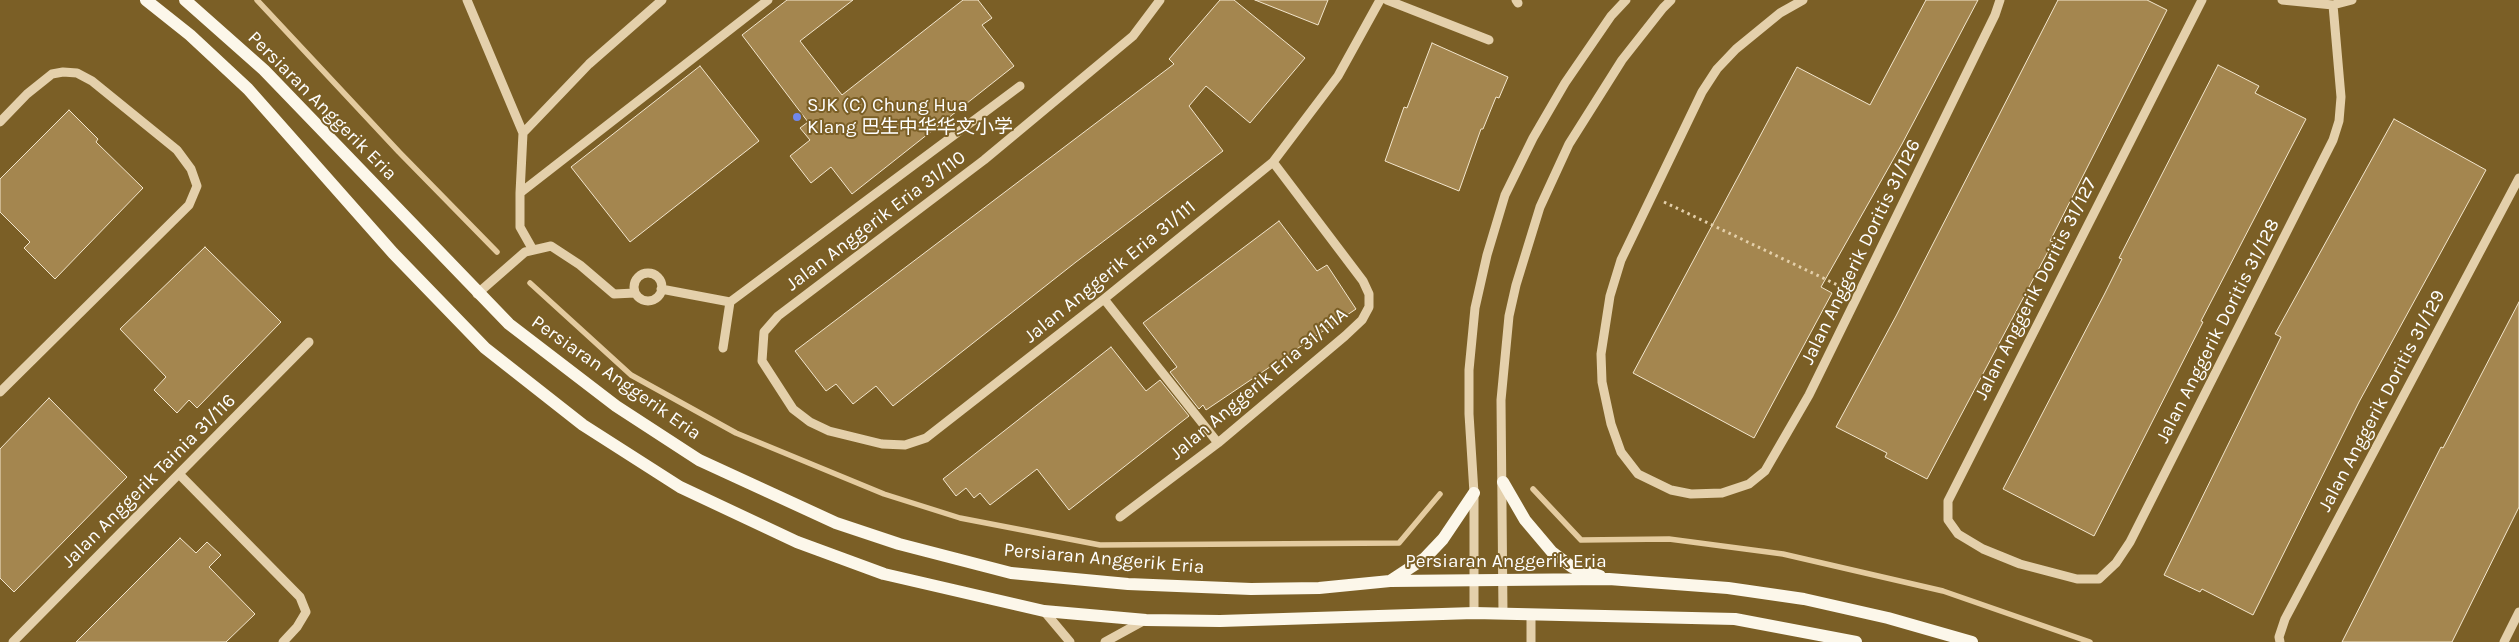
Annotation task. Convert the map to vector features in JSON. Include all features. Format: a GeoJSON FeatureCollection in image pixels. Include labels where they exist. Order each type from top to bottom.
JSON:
{"type":"FeatureCollection","features":[{"type":"Feature","properties":{"kind":"main road"},"geometry":{"type":"LineString","coordinates":[[146,0],[190,35],[248,89],[393,253],[485,348],[582,425],[680,487],[797,542],[884,574],[1044,611],[1146,620],[1220,621],[1474,613],[1735,619],[1856,642]]}},
{"type":"Feature","properties":{"kind":"main road","name":"Persiaran Anggerik Eria"},"geometry":{"type":"LineString","coordinates":[[185,0],[264,70],[477,294],[509,324],[563,368],[616,406],[699,460],[836,523],[899,544],[1011,573],[1128,584],[1300,589],[1390,581],[1501,582],[1609,579],[1728,588],[1804,599],[1888,618],[1972,642]]}},
{"type":"Feature","properties":{"kind":"main road"},"geometry":{"type":"LineString","coordinates":[[1503,482],[1525,520],[1552,552],[1572,568],[1609,579]]}},
{"type":"Feature","properties":{"kind":"main road"},"geometry":{"type":"LineString","coordinates":[[1390,581],[1431,552],[1474,493]]}},
{"type":"Feature","properties":{"kind":"street"},"geometry":{"type":"LineString","coordinates":[[467,0],[523,133],[520,227],[534,250]]}},
{"type":"Feature","properties":{"kind":"street"},"geometry":{"type":"LineString","coordinates":[[523,133],[589,64],[662,0]]}},
{"type":"Feature","properties":{"kind":"street"},"geometry":{"type":"LineString","coordinates":[[520,193],[768,0]]}},
{"type":"Feature","properties":{"kind":"street","name":"Jalan Anggerik Eria 31/110"},"geometry":{"type":"LineString","coordinates":[[792,409],[762,361],[764,332],[778,316],[1006,141],[1133,36],[1160,0]]}},
{"type":"Feature","properties":{"kind":"street","name":"Jalan Anggerik Eria 31/111"},"geometry":{"type":"LineString","coordinates":[[792,409],[810,422],[829,431],[882,444],[904,446],[926,438],[1104,299],[1273,162],[1338,76],[1380,0]]}},
{"type":"Feature","properties":{"kind":"street"},"geometry":{"type":"LineString","coordinates":[[1387,0],[1489,40]]}},
{"type":"Feature","properties":{"kind":"street"},"geometry":{"type":"LineString","coordinates":[[1474,613],[1474,493],[1469,414],[1470,361],[1475,308],[1487,255],[1505,195],[1533,138],[1565,83],[1611,16],[1626,0]]}},
{"type":"Feature","properties":{"kind":"street"},"geometry":{"type":"LineString","coordinates":[[1502,614],[1503,482],[1501,400],[1509,316],[1526,250],[1540,207],[1569,144],[1590,108],[1638,38],[1671,0]]}},
{"type":"Feature","properties":{"kind":"street","name":"Jalan Anggerik Doritis 31/126"},"geometry":{"type":"LineString","coordinates":[[1803,0],[1780,13],[1754,33],[1717,69],[1684,127],[1653,197],[1621,260],[1610,296],[1601,354],[1605,405],[1621,452],[1638,474],[1671,490],[1691,494],[1722,493],[1749,484],[1765,471],[1809,395],[1995,16],[2000,0]]}},
{"type":"Feature","properties":{"kind":"street","name":"Jalan Anggerik Doritis 31/127"},"geometry":{"type":"LineString","coordinates":[[2020,564],[1983,549],[1958,534],[1948,520],[1948,500],[2202,0]]}},
{"type":"Feature","properties":{"kind":"street"},"geometry":{"type":"LineString","coordinates":[[2282,0],[2333,5],[2352,0]]}},
{"type":"Feature","properties":{"kind":"street","name":"Jalan Anggerik Doritis 31/128"},"geometry":{"type":"LineString","coordinates":[[2020,564],[2077,579],[2099,579],[2116,563],[2130,542],[2333,140],[2339,121],[2341,97],[2333,5]]}},
{"type":"Feature","properties":{"kind":"street"},"geometry":{"type":"LineString","coordinates":[[0,122],[27,94],[52,74],[63,72],[77,73],[92,81],[186,160],[197,186],[189,205],[0,392]]}},
{"type":"Feature","properties":{"kind":"street"},"geometry":{"type":"LineString","coordinates":[[723,348],[730,302],[1020,86]]}},
{"type":"Feature","properties":{"kind":"street","name":"Jalan Anggerik Eria 31/111A"},"geometry":{"type":"LineString","coordinates":[[1120,518],[1218,443],[1345,336],[1362,320],[1368,307],[1369,294],[1363,281],[1273,162]]}},
{"type":"Feature","properties":{"kind":"street","name":"Jalan Anggerik Doritis 31/129"},"geometry":{"type":"LineString","coordinates":[[2280,642],[2279,637],[2285,619],[2519,178]]}},
{"type":"Feature","properties":{"kind":"street"},"geometry":{"type":"LineString","coordinates":[[477,294],[525,252],[551,246],[580,265],[614,294],[635,293],[641,299],[650,301],[658,297],[662,289],[657,276],[648,273],[636,279],[635,293]]}},
{"type":"Feature","properties":{"kind":"street"},"geometry":{"type":"LineString","coordinates":[[662,289],[730,302]]}},
{"type":"Feature","properties":{"kind":"street"},"geometry":{"type":"LineString","coordinates":[[1104,299],[1218,443]]}},
{"type":"Feature","properties":{"kind":"street","name":"Jalan Anggerik Tainia 31/116"},"geometry":{"type":"LineString","coordinates":[[12,642],[309,342]]}},
{"type":"Feature","properties":{"kind":"street"},"geometry":{"type":"LineString","coordinates":[[179,474],[300,597],[306,612],[297,627],[283,642]]}},
{"type":"Feature","properties":{"kind":"street"},"geometry":{"type":"LineString","coordinates":[[1044,611],[1070,642]]}},
{"type":"Feature","properties":{"kind":"street"},"geometry":{"type":"LineString","coordinates":[[2504,642],[2519,612]]}},
{"type":"Feature","properties":{"kind":"street"},"geometry":{"type":"LineString","coordinates":[[1530,615],[1531,642]]}},
{"type":"Feature","properties":{"kind":"street"},"geometry":{"type":"LineString","coordinates":[[1104,642],[1146,620]]}},
{"type":"Feature","properties":{"kind":"path"},"geometry":{"type":"LineString","coordinates":[[1653,197],[1857,295]]}},
{"type":"Feature","properties":{"kind":"building"},"geometry":{"type":"Polygon","coordinates":[[[787,0],[853,0],[800,41],[842,95],[963,0],[978,0],[992,18],[982,25],[1014,66],[852,194],[831,167],[811,183],[790,156],[810,140],[800,128],[808,122],[742,35],[787,0]]]}},
{"type":"Feature","properties":{"kind":"building"},"geometry":{"type":"Polygon","coordinates":[[[1220,0],[1234,0],[1305,58],[1250,123],[1206,86],[1189,106],[1223,151],[1076,262],[893,406],[876,386],[853,404],[836,384],[826,391],[795,351],[1174,64],[1169,59],[1220,0]]]}},
{"type":"Feature","properties":{"kind":"building"},"geometry":{"type":"Polygon","coordinates":[[[1255,0],[1328,0],[1318,25],[1255,0]]]}},
{"type":"Feature","properties":{"kind":"building"},"geometry":{"type":"Polygon","coordinates":[[[1926,0],[1978,0],[1902,144],[1821,287],[1832,293],[1754,438],[1633,373],[1797,67],[1870,105],[1926,0]]]}},
{"type":"Feature","properties":{"kind":"building"},"geometry":{"type":"Polygon","coordinates":[[[2058,0],[2147,0],[2167,10],[2050,241],[2053,242],[1927,479],[1885,457],[1887,453],[1836,427],[1896,316],[2058,0]]]}},
{"type":"Feature","properties":{"kind":"building"},"geometry":{"type":"Polygon","coordinates":[[[1432,43],[1508,77],[1499,98],[1496,97],[1483,129],[1481,129],[1459,191],[1385,161],[1404,107],[1407,108],[1432,43]]]}},
{"type":"Feature","properties":{"kind":"building"},"geometry":{"type":"Polygon","coordinates":[[[2218,65],[2259,86],[2255,93],[2306,119],[2201,321],[2203,322],[2094,536],[2003,489],[2104,295],[2122,259],[2119,258],[2218,65]]]}},
{"type":"Feature","properties":{"kind":"building"},"geometry":{"type":"Polygon","coordinates":[[[700,66],[759,141],[630,242],[571,167],[700,66]]]}},
{"type":"Feature","properties":{"kind":"building"},"geometry":{"type":"Polygon","coordinates":[[[69,110],[98,139],[96,142],[143,188],[55,279],[24,248],[30,242],[0,212],[0,179],[69,110]]]}},
{"type":"Feature","properties":{"kind":"building"},"geometry":{"type":"Polygon","coordinates":[[[2394,119],[2486,170],[2359,402],[2253,615],[2202,589],[2200,592],[2164,575],[2281,337],[2275,334],[2394,119]]]}},
{"type":"Feature","properties":{"kind":"building"},"geometry":{"type":"Polygon","coordinates":[[[1279,221],[1317,271],[1327,265],[1356,309],[1206,410],[1203,405],[1199,409],[1170,372],[1177,367],[1143,323],[1279,221]]]}},
{"type":"Feature","properties":{"kind":"building"},"geometry":{"type":"Polygon","coordinates":[[[205,247],[281,322],[197,408],[189,400],[177,413],[154,390],[166,377],[120,329],[205,247]]]}},
{"type":"Feature","properties":{"kind":"building"},"geometry":{"type":"Polygon","coordinates":[[[2519,302],[2519,507],[2452,642],[2342,642],[2441,447],[2443,448],[2519,302]]]}},
{"type":"Feature","properties":{"kind":"building"},"geometry":{"type":"Polygon","coordinates":[[[1111,347],[1146,391],[1160,380],[1189,416],[1069,510],[1037,469],[990,505],[980,493],[974,498],[966,488],[956,496],[943,479],[1111,347]]]}},
{"type":"Feature","properties":{"kind":"building"},"geometry":{"type":"Polygon","coordinates":[[[49,398],[127,477],[14,592],[0,578],[0,449],[49,398]]]}},
{"type":"Feature","properties":{"kind":"building"},"geometry":{"type":"Polygon","coordinates":[[[180,538],[196,553],[207,542],[221,555],[209,567],[255,614],[226,642],[76,642],[180,538]]]}},
{"type":"Feature","properties":{"kind":"waterway"},"geometry":{"type":"LineString","coordinates":[[257,0],[399,152],[497,252]]}},
{"type":"Feature","properties":{"kind":"waterway"},"geometry":{"type":"LineString","coordinates":[[530,283],[631,375],[736,433],[884,494],[960,518],[1100,545],[1399,543],[1440,494]]}},
{"type":"Feature","properties":{"kind":"waterway"},"geometry":{"type":"LineString","coordinates":[[1533,489],[1581,540],[1669,539],[1783,554],[1943,591],[2090,642]]}},
{"type":"Feature","properties":{"kind":"place","name":"SJK (C) Chung Hua Klang 巴生中华华文小学"},"geometry":{"type":"Point","coordinates":[797,117]}}]}
